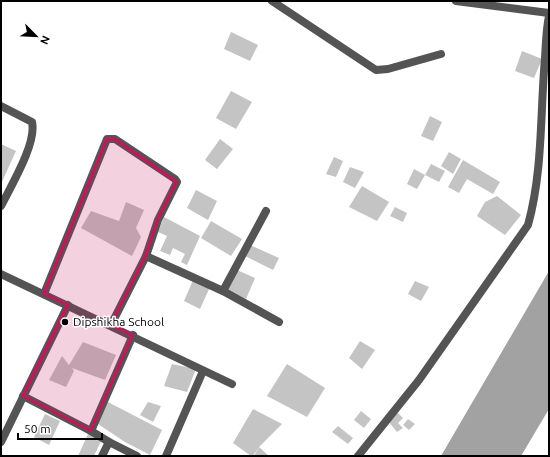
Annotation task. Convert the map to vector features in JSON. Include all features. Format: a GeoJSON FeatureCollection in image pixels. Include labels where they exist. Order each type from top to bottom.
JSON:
{"type":"FeatureCollection","features":[{"type":"Feature","properties":{"kind":"street"},"geometry":{"type":"LineString","coordinates":[[272,1],[376,70],[388,69],[441,54]]}},
{"type":"Feature","properties":{"kind":"street"},"geometry":{"type":"LineString","coordinates":[[358,456],[419,380],[528,225],[535,203],[543,75],[549,14],[456,1]]}},
{"type":"Feature","properties":{"kind":"street"},"geometry":{"type":"LineString","coordinates":[[1,106],[32,122],[34,129],[28,149],[1,206]]}},
{"type":"Feature","properties":{"kind":"street"},"geometry":{"type":"LineString","coordinates":[[44,294],[107,139],[115,139],[175,179],[177,182],[158,220],[146,256],[111,325]]}},
{"type":"Feature","properties":{"kind":"street"},"geometry":{"type":"LineString","coordinates":[[224,291],[266,211]]}},
{"type":"Feature","properties":{"kind":"street"},"geometry":{"type":"LineString","coordinates":[[146,256],[224,291],[279,322]]}},
{"type":"Feature","properties":{"kind":"street"},"geometry":{"type":"LineString","coordinates":[[1,274],[111,325],[232,384]]}},
{"type":"Feature","properties":{"kind":"street"},"geometry":{"type":"LineString","coordinates":[[1,442],[68,305]]}},
{"type":"Feature","properties":{"kind":"street"},"geometry":{"type":"LineString","coordinates":[[91,431],[133,336]]}},
{"type":"Feature","properties":{"kind":"street"},"geometry":{"type":"LineString","coordinates":[[166,456],[203,371]]}},
{"type":"Feature","properties":{"kind":"street"},"geometry":{"type":"LineString","coordinates":[[23,396],[137,456]]}},
{"type":"Feature","properties":{"kind":"street"},"geometry":{"type":"LineString","coordinates":[[102,456],[109,442]]}},
{"type":"Feature","properties":{"kind":"highlighted area"},"geometry":{"type":"Polygon","coordinates":[[[107,139],[115,139],[177,182],[158,220],[146,256],[111,325],[133,335],[91,431],[23,396],[68,305],[44,294],[107,139]]]}},
{"type":"Feature","properties":{"kind":"shaded area"},"geometry":{"type":"Polygon","coordinates":[[[549,271],[549,409],[521,456],[441,456],[549,271]]]}},
{"type":"Feature","properties":{"kind":"building"},"geometry":{"type":"Polygon","coordinates":[[[231,32],[258,45],[250,61],[224,49],[231,32]]]}},
{"type":"Feature","properties":{"kind":"building"},"geometry":{"type":"Polygon","coordinates":[[[522,51],[542,59],[534,78],[515,71],[522,51]]]}},
{"type":"Feature","properties":{"kind":"building"},"geometry":{"type":"Polygon","coordinates":[[[231,91],[252,102],[236,129],[216,118],[231,91]]]}},
{"type":"Feature","properties":{"kind":"building"},"geometry":{"type":"Polygon","coordinates":[[[430,116],[442,122],[433,141],[421,136],[430,116]]]}},
{"type":"Feature","properties":{"kind":"building"},"geometry":{"type":"Polygon","coordinates":[[[220,139],[233,149],[217,169],[205,160],[220,139]]]}},
{"type":"Feature","properties":{"kind":"building"},"geometry":{"type":"Polygon","coordinates":[[[1,144],[16,151],[1,184],[1,144]]]}},
{"type":"Feature","properties":{"kind":"building"},"geometry":{"type":"Polygon","coordinates":[[[449,152],[461,159],[453,174],[441,166],[449,152]]]}},
{"type":"Feature","properties":{"kind":"building"},"geometry":{"type":"Polygon","coordinates":[[[334,157],[343,161],[336,177],[326,174],[334,157]]]}},
{"type":"Feature","properties":{"kind":"building"},"geometry":{"type":"Polygon","coordinates":[[[463,160],[500,182],[493,194],[467,179],[459,193],[448,187],[463,160]]]}},
{"type":"Feature","properties":{"kind":"building"},"geometry":{"type":"Polygon","coordinates":[[[431,164],[445,171],[439,182],[425,175],[431,164]]]}},
{"type":"Feature","properties":{"kind":"building"},"geometry":{"type":"Polygon","coordinates":[[[350,167],[364,172],[355,188],[343,182],[350,167]]]}},
{"type":"Feature","properties":{"kind":"building"},"geometry":{"type":"Polygon","coordinates":[[[414,169],[425,175],[417,189],[407,184],[414,169]]]}},
{"type":"Feature","properties":{"kind":"building"},"geometry":{"type":"Polygon","coordinates":[[[362,186],[389,202],[377,221],[349,207],[362,186]]]}},
{"type":"Feature","properties":{"kind":"building"},"geometry":{"type":"Polygon","coordinates":[[[196,190],[217,201],[208,220],[187,208],[196,190]]]}},
{"type":"Feature","properties":{"kind":"building"},"geometry":{"type":"Polygon","coordinates":[[[497,196],[521,215],[505,235],[477,216],[485,202],[497,196]]]}},
{"type":"Feature","properties":{"kind":"building"},"geometry":{"type":"Polygon","coordinates":[[[126,202],[144,210],[136,228],[141,237],[132,256],[81,228],[91,211],[119,221],[126,202]]]}},
{"type":"Feature","properties":{"kind":"building"},"geometry":{"type":"Polygon","coordinates":[[[395,207],[407,213],[403,222],[390,216],[395,207]]]}},
{"type":"Feature","properties":{"kind":"building"},"geometry":{"type":"Polygon","coordinates":[[[164,217],[200,236],[187,265],[181,262],[185,254],[173,248],[170,255],[160,251],[167,236],[158,232],[164,217]]]}},
{"type":"Feature","properties":{"kind":"building"},"geometry":{"type":"Polygon","coordinates":[[[211,221],[242,239],[231,256],[201,238],[211,221]]]}},
{"type":"Feature","properties":{"kind":"building"},"geometry":{"type":"Polygon","coordinates":[[[250,245],[279,258],[273,270],[245,256],[250,245]]]}},
{"type":"Feature","properties":{"kind":"building"},"geometry":{"type":"Polygon","coordinates":[[[237,270],[255,278],[246,299],[227,289],[237,270]]]}},
{"type":"Feature","properties":{"kind":"building"},"geometry":{"type":"Polygon","coordinates":[[[193,280],[210,287],[200,309],[184,301],[193,280]]]}},
{"type":"Feature","properties":{"kind":"building"},"geometry":{"type":"Polygon","coordinates":[[[415,281],[429,287],[421,301],[408,294],[415,281]]]}},
{"type":"Feature","properties":{"kind":"building"},"geometry":{"type":"Polygon","coordinates":[[[360,341],[375,350],[362,369],[349,358],[360,341]]]}},
{"type":"Feature","properties":{"kind":"building"},"geometry":{"type":"Polygon","coordinates":[[[83,342],[116,355],[105,380],[72,368],[74,371],[66,387],[49,380],[62,356],[69,365],[83,342]]]}},
{"type":"Feature","properties":{"kind":"building"},"geometry":{"type":"Polygon","coordinates":[[[172,364],[196,369],[187,392],[164,386],[172,364]]]}},
{"type":"Feature","properties":{"kind":"building"},"geometry":{"type":"Polygon","coordinates":[[[287,364],[325,388],[307,417],[267,396],[287,364]]]}},
{"type":"Feature","properties":{"kind":"building"},"geometry":{"type":"Polygon","coordinates":[[[106,401],[162,430],[150,455],[125,442],[98,424],[106,401]]]}},
{"type":"Feature","properties":{"kind":"building"},"geometry":{"type":"Polygon","coordinates":[[[148,402],[161,406],[153,422],[140,415],[148,402]]]}},
{"type":"Feature","properties":{"kind":"building"},"geometry":{"type":"Polygon","coordinates":[[[253,409],[282,424],[259,447],[253,456],[251,456],[233,443],[253,409]]]}},
{"type":"Feature","properties":{"kind":"building"},"geometry":{"type":"Polygon","coordinates":[[[361,411],[371,419],[364,428],[354,420],[361,411]]]}},
{"type":"Feature","properties":{"kind":"building"},"geometry":{"type":"Polygon","coordinates":[[[397,412],[403,418],[398,423],[403,428],[397,432],[388,421],[397,412]]]}},
{"type":"Feature","properties":{"kind":"building"},"geometry":{"type":"Polygon","coordinates":[[[45,414],[60,421],[49,445],[34,437],[45,414]]]}},
{"type":"Feature","properties":{"kind":"building"},"geometry":{"type":"Polygon","coordinates":[[[408,419],[415,424],[409,430],[403,425],[408,419]]]}},
{"type":"Feature","properties":{"kind":"building"},"geometry":{"type":"Polygon","coordinates":[[[338,426],[353,438],[348,444],[332,432],[338,426]]]}},
{"type":"Feature","properties":{"kind":"building"},"geometry":{"type":"Polygon","coordinates":[[[88,434],[101,441],[94,456],[78,456],[88,434]]]}},
{"type":"Feature","properties":{"kind":"building"},"geometry":{"type":"Polygon","coordinates":[[[259,447],[269,456],[254,456],[259,447]]]}},
{"type":"Feature","properties":{"kind":"place","name":"Dipshikha School"},"geometry":{"type":"Point","coordinates":[65,322]}}]}
